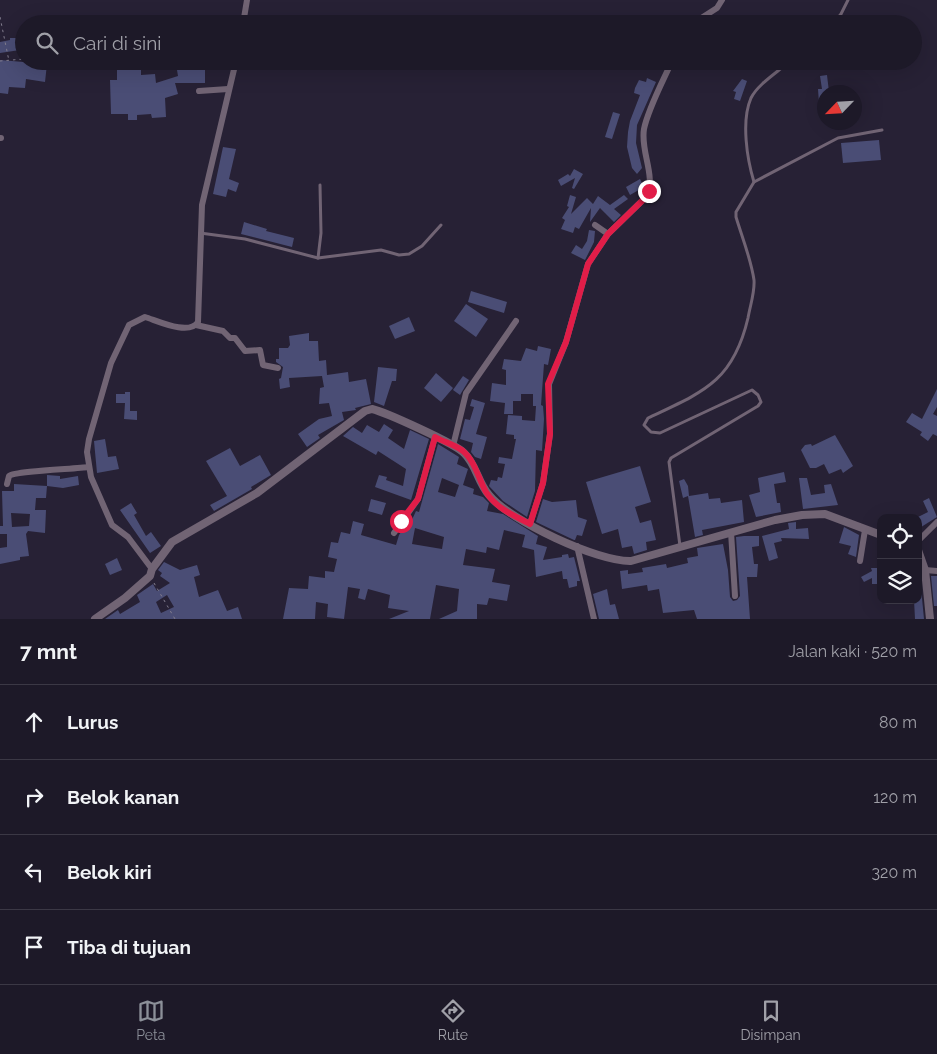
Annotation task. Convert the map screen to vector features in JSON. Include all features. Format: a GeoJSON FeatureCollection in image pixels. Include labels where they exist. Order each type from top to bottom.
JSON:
{"type":"FeatureCollection","features":[{"type":"Feature","properties":{"kind":"street"},"geometry":{"type":"LineString","coordinates":[[245,15],[247,0]]}},
{"type":"Feature","properties":{"kind":"street"},"geometry":{"type":"LineString","coordinates":[[706,15],[717,8],[722,0]]}},
{"type":"Feature","properties":{"kind":"street"},"geometry":{"type":"LineString","coordinates":[[196,325],[200,307],[202,205],[234,70]]}},
{"type":"Feature","properties":{"kind":"street"},"geometry":{"type":"LineString","coordinates":[[530,524],[543,483],[550,434],[548,384],[566,342],[588,264],[608,234],[646,197],[649,191],[650,182],[643,144],[644,128],[668,70]]}},
{"type":"Feature","properties":{"kind":"street"},"geometry":{"type":"LineString","coordinates":[[199,92],[228,90]]}},
{"type":"Feature","properties":{"kind":"street"},"geometry":{"type":"LineString","coordinates":[[595,225],[608,234]]}},
{"type":"Feature","properties":{"kind":"street"},"geometry":{"type":"LineString","coordinates":[[151,572],[128,537],[112,524],[91,476],[89,467],[89,439],[111,363],[129,325],[145,317],[186,328],[196,325],[223,331],[230,338],[235,338],[246,351],[260,350],[262,364],[278,368]]}},
{"type":"Feature","properties":{"kind":"street"},"geometry":{"type":"LineString","coordinates":[[453,446],[466,393],[516,321]]}},
{"type":"Feature","properties":{"kind":"street"},"geometry":{"type":"LineString","coordinates":[[95,619],[125,598],[151,572],[172,542],[257,493],[365,411],[376,410],[462,450],[470,460],[487,493],[503,510],[577,546],[620,561],[631,561],[775,520],[816,514],[843,520],[877,534]]}},
{"type":"Feature","properties":{"kind":"street"},"geometry":{"type":"LineString","coordinates":[[394,533],[418,499],[435,437]]}},
{"type":"Feature","properties":{"kind":"street"},"geometry":{"type":"LineString","coordinates":[[7,484],[9,476],[18,472],[60,471],[89,467]]}},
{"type":"Feature","properties":{"kind":"street"},"geometry":{"type":"LineString","coordinates":[[922,537],[937,522]]}},
{"type":"Feature","properties":{"kind":"street"},"geometry":{"type":"LineString","coordinates":[[860,561],[865,530]]}},
{"type":"Feature","properties":{"kind":"street"},"geometry":{"type":"LineString","coordinates":[[731,532],[735,596]]}},
{"type":"Feature","properties":{"kind":"street"},"geometry":{"type":"LineString","coordinates":[[577,546],[594,619]]}},
{"type":"Feature","properties":{"kind":"street"},"geometry":{"type":"LineString","coordinates":[[921,559],[925,570],[930,619]]}},
{"type":"Feature","properties":{"kind":"street"},"geometry":{"type":"LineString","coordinates":[[925,570],[937,571]]}},
{"type":"Feature","properties":{"kind":"lane"},"geometry":{"type":"LineString","coordinates":[[840,15],[848,0]]}},
{"type":"Feature","properties":{"kind":"lane"},"geometry":{"type":"LineString","coordinates":[[754,182],[750,171],[747,114],[751,98],[758,89],[780,70]]}},
{"type":"Feature","properties":{"kind":"lane"},"geometry":{"type":"LineString","coordinates":[[680,546],[669,462],[671,458],[758,406],[761,402],[758,395],[752,390],[660,433],[650,432],[644,425],[645,421],[713,384],[733,361],[740,347],[753,293],[754,280],[736,214],[754,182],[838,138],[882,130]]}},
{"type":"Feature","properties":{"kind":"lane"},"geometry":{"type":"LineString","coordinates":[[318,258],[321,233],[320,186]]}},
{"type":"Feature","properties":{"kind":"lane"},"geometry":{"type":"LineString","coordinates":[[200,233],[245,240],[318,258],[380,250],[399,255],[409,254],[422,246],[441,225]]}},
{"type":"Feature","properties":{"kind":"path"},"geometry":{"type":"LineString","coordinates":[[0,17],[9,61]]}},
{"type":"Feature","properties":{"kind":"path"},"geometry":{"type":"LineString","coordinates":[[0,61],[15,60]]}},
{"type":"Feature","properties":{"kind":"path"},"geometry":{"type":"LineString","coordinates":[[151,572],[175,619]]}},
{"type":"Feature","properties":{"kind":"building"},"geometry":{"type":"Polygon","coordinates":[[[10,38],[15,38],[15,51],[0,53],[0,42],[10,40],[10,38]]]}},
{"type":"Feature","properties":{"kind":"building"},"geometry":{"type":"Polygon","coordinates":[[[0,60],[15,61],[15,70],[46,70],[45,82],[26,79],[25,88],[9,87],[8,94],[0,93],[0,60]]]}},
{"type":"Feature","properties":{"kind":"building"},"geometry":{"type":"Polygon","coordinates":[[[117,70],[141,70],[141,75],[155,74],[156,83],[178,76],[177,70],[205,70],[205,83],[175,83],[178,94],[165,98],[166,117],[152,118],[151,114],[137,115],[137,120],[128,120],[128,114],[111,114],[110,80],[117,80],[117,70]]]}},
{"type":"Feature","properties":{"kind":"building"},"geometry":{"type":"Polygon","coordinates":[[[827,75],[828,85],[821,85],[820,76],[827,75]]]}},
{"type":"Feature","properties":{"kind":"building"},"geometry":{"type":"Polygon","coordinates":[[[647,78],[656,82],[637,125],[636,143],[642,168],[637,174],[632,168],[627,147],[628,132],[640,95],[634,93],[635,88],[639,80],[646,82],[647,78]]]}},
{"type":"Feature","properties":{"kind":"building"},"geometry":{"type":"Polygon","coordinates":[[[742,79],[747,81],[740,101],[734,99],[736,92],[733,91],[742,79]]]}},
{"type":"Feature","properties":{"kind":"building"},"geometry":{"type":"Polygon","coordinates":[[[613,112],[620,114],[612,139],[605,137],[613,112]]]}},
{"type":"Feature","properties":{"kind":"building"},"geometry":{"type":"Polygon","coordinates":[[[879,140],[881,160],[843,163],[841,143],[879,140]]]}},
{"type":"Feature","properties":{"kind":"building"},"geometry":{"type":"Polygon","coordinates":[[[223,147],[236,149],[229,179],[239,183],[236,192],[228,189],[226,197],[213,194],[223,147]]]}},
{"type":"Feature","properties":{"kind":"building"},"geometry":{"type":"Polygon","coordinates":[[[574,169],[583,174],[574,189],[572,188],[575,178],[561,186],[558,180],[568,174],[570,176],[574,169]]]}},
{"type":"Feature","properties":{"kind":"building"},"geometry":{"type":"Polygon","coordinates":[[[640,179],[644,187],[630,195],[626,187],[640,179]]]}},
{"type":"Feature","properties":{"kind":"building"},"geometry":{"type":"Polygon","coordinates":[[[570,195],[576,197],[571,214],[587,198],[593,204],[598,196],[610,205],[624,195],[628,199],[614,209],[621,215],[614,222],[600,208],[590,222],[591,208],[579,229],[575,227],[573,233],[561,229],[565,220],[562,218],[569,207],[567,206],[570,195]]]}},
{"type":"Feature","properties":{"kind":"building"},"geometry":{"type":"Polygon","coordinates":[[[244,222],[267,229],[266,231],[294,238],[292,247],[241,234],[244,222]]]}},
{"type":"Feature","properties":{"kind":"building"},"geometry":{"type":"Polygon","coordinates":[[[589,230],[595,231],[594,242],[585,260],[571,253],[576,245],[582,249],[587,241],[589,230]]]}},
{"type":"Feature","properties":{"kind":"building"},"geometry":{"type":"Polygon","coordinates":[[[471,291],[507,302],[504,313],[468,302],[471,291]]]}},
{"type":"Feature","properties":{"kind":"building"},"geometry":{"type":"Polygon","coordinates":[[[466,304],[488,319],[476,337],[454,321],[466,304]]]}},
{"type":"Feature","properties":{"kind":"building"},"geometry":{"type":"Polygon","coordinates":[[[409,317],[415,331],[395,339],[389,326],[409,317]]]}},
{"type":"Feature","properties":{"kind":"building"},"geometry":{"type":"Polygon","coordinates":[[[309,333],[309,341],[318,341],[319,361],[326,360],[327,375],[348,372],[349,382],[366,379],[371,404],[355,408],[356,410],[342,412],[344,420],[318,435],[320,438],[307,447],[298,434],[319,419],[332,416],[329,403],[319,404],[320,388],[324,387],[322,376],[289,378],[290,387],[280,389],[279,379],[281,378],[283,367],[276,362],[276,359],[279,359],[279,348],[288,348],[290,345],[289,336],[309,333]]]}},
{"type":"Feature","properties":{"kind":"building"},"geometry":{"type":"Polygon","coordinates":[[[538,346],[551,349],[548,365],[544,364],[541,405],[543,406],[544,419],[542,451],[536,450],[535,491],[527,517],[503,501],[489,486],[491,480],[497,481],[498,477],[502,478],[505,464],[498,463],[499,457],[512,459],[516,439],[514,439],[514,435],[506,434],[508,415],[522,416],[522,420],[535,421],[536,406],[533,406],[533,394],[521,394],[521,401],[513,401],[513,414],[504,414],[505,403],[490,401],[492,383],[506,385],[506,370],[502,369],[504,359],[521,361],[526,348],[537,351],[538,346]]]}},
{"type":"Feature","properties":{"kind":"building"},"geometry":{"type":"Polygon","coordinates":[[[378,367],[397,369],[396,381],[392,381],[384,406],[374,402],[378,367]]]}},
{"type":"Feature","properties":{"kind":"building"},"geometry":{"type":"Polygon","coordinates":[[[436,373],[453,388],[441,402],[424,388],[436,373]]]}},
{"type":"Feature","properties":{"kind":"building"},"geometry":{"type":"Polygon","coordinates":[[[463,376],[469,380],[460,395],[453,390],[463,376]]]}},
{"type":"Feature","properties":{"kind":"building"},"geometry":{"type":"Polygon","coordinates":[[[937,389],[937,407],[933,414],[937,416],[937,436],[933,434],[928,441],[920,435],[922,432],[906,422],[912,413],[922,419],[937,389]]]}},
{"type":"Feature","properties":{"kind":"building"},"geometry":{"type":"Polygon","coordinates":[[[125,392],[130,392],[130,411],[137,411],[137,420],[124,419],[125,403],[116,403],[116,394],[125,394],[125,392]]]}},
{"type":"Feature","properties":{"kind":"building"},"geometry":{"type":"Polygon","coordinates":[[[472,399],[485,403],[476,434],[487,437],[481,459],[475,457],[471,452],[473,443],[460,439],[465,419],[470,420],[474,407],[470,406],[472,399]]]}},
{"type":"Feature","properties":{"kind":"building"},"geometry":{"type":"Polygon","coordinates":[[[384,424],[393,430],[388,438],[404,449],[410,430],[429,439],[411,500],[375,487],[379,475],[387,477],[386,480],[403,486],[406,469],[378,451],[376,455],[343,436],[353,427],[362,433],[367,425],[379,432],[384,424]]]}},
{"type":"Feature","properties":{"kind":"building"},"geometry":{"type":"Polygon","coordinates":[[[835,435],[853,466],[843,473],[841,469],[829,474],[824,464],[816,468],[810,468],[801,450],[805,445],[811,444],[812,446],[835,435]]]}},
{"type":"Feature","properties":{"kind":"building"},"geometry":{"type":"Polygon","coordinates":[[[105,439],[108,457],[116,456],[119,469],[97,473],[94,441],[105,439]]]}},
{"type":"Feature","properties":{"kind":"building"},"geometry":{"type":"Polygon","coordinates":[[[438,444],[459,457],[457,464],[468,469],[463,485],[474,489],[473,494],[483,497],[489,503],[487,511],[503,514],[538,536],[536,544],[547,547],[543,560],[562,557],[562,555],[568,554],[569,558],[574,557],[580,581],[577,581],[577,586],[569,588],[567,579],[563,579],[562,571],[536,577],[534,550],[522,547],[525,535],[504,530],[499,550],[487,547],[486,553],[466,549],[463,565],[495,569],[492,582],[510,585],[507,601],[489,598],[487,605],[477,604],[477,619],[439,619],[457,611],[459,589],[436,585],[430,619],[389,619],[409,611],[388,608],[390,595],[368,589],[365,600],[358,598],[360,589],[348,587],[344,619],[327,617],[328,604],[316,602],[315,619],[283,619],[289,588],[308,589],[309,576],[325,578],[325,571],[334,572],[337,559],[328,557],[331,542],[338,543],[341,532],[350,534],[353,521],[364,524],[361,535],[396,545],[399,535],[407,523],[410,524],[416,511],[419,512],[438,444]],[[442,478],[438,492],[455,497],[459,485],[442,478]],[[415,528],[412,544],[442,549],[444,537],[415,528]]]}},
{"type":"Feature","properties":{"kind":"building"},"geometry":{"type":"Polygon","coordinates":[[[230,448],[240,466],[260,455],[271,475],[251,487],[252,489],[214,511],[210,505],[227,496],[206,461],[230,448]]]}},
{"type":"Feature","properties":{"kind":"building"},"geometry":{"type":"Polygon","coordinates":[[[640,466],[651,502],[635,507],[640,523],[651,520],[656,540],[646,542],[647,550],[634,554],[632,546],[622,548],[618,529],[602,534],[586,482],[640,466]]]}},
{"type":"Feature","properties":{"kind":"building"},"geometry":{"type":"Polygon","coordinates":[[[784,472],[786,482],[774,484],[777,503],[780,503],[781,512],[756,517],[749,495],[760,492],[758,478],[784,472]]]}},
{"type":"Feature","properties":{"kind":"building"},"geometry":{"type":"Polygon","coordinates":[[[47,475],[60,476],[60,479],[78,476],[79,485],[63,488],[47,486],[47,475]]]}},
{"type":"Feature","properties":{"kind":"building"},"geometry":{"type":"Polygon","coordinates":[[[799,478],[807,478],[811,495],[825,493],[824,485],[831,484],[838,505],[803,509],[799,478]]]}},
{"type":"Feature","properties":{"kind":"building"},"geometry":{"type":"Polygon","coordinates":[[[684,479],[688,486],[689,496],[708,493],[709,499],[720,498],[721,503],[742,500],[744,522],[702,530],[703,535],[695,537],[688,496],[683,498],[679,481],[684,479]]]}},
{"type":"Feature","properties":{"kind":"building"},"geometry":{"type":"Polygon","coordinates":[[[14,484],[47,486],[46,498],[36,498],[35,510],[46,510],[45,533],[28,531],[26,534],[29,556],[0,564],[0,548],[7,547],[7,534],[0,534],[0,526],[3,526],[2,491],[14,491],[14,484]],[[11,513],[12,527],[29,526],[30,514],[11,513]]]}},
{"type":"Feature","properties":{"kind":"building"},"geometry":{"type":"Polygon","coordinates":[[[929,498],[937,517],[922,526],[922,515],[928,512],[923,501],[929,498]]]}},
{"type":"Feature","properties":{"kind":"building"},"geometry":{"type":"Polygon","coordinates":[[[371,499],[386,503],[382,515],[368,511],[371,499]]]}},
{"type":"Feature","properties":{"kind":"building"},"geometry":{"type":"Polygon","coordinates":[[[543,499],[552,502],[576,500],[578,517],[587,520],[582,536],[577,535],[574,540],[536,522],[543,499]]]}},
{"type":"Feature","properties":{"kind":"building"},"geometry":{"type":"Polygon","coordinates":[[[131,503],[137,513],[134,515],[146,536],[151,532],[161,546],[150,553],[120,510],[131,503]]]}},
{"type":"Feature","properties":{"kind":"building"},"geometry":{"type":"Polygon","coordinates":[[[796,522],[796,529],[808,528],[809,539],[781,538],[782,541],[774,543],[778,558],[769,561],[762,536],[789,529],[788,523],[796,522]]]}},
{"type":"Feature","properties":{"kind":"building"},"geometry":{"type":"Polygon","coordinates":[[[844,527],[859,535],[856,557],[848,554],[851,546],[839,543],[844,527]]]}},
{"type":"Feature","properties":{"kind":"building"},"geometry":{"type":"Polygon","coordinates":[[[759,536],[759,546],[752,547],[754,564],[758,564],[757,577],[747,577],[750,619],[697,619],[694,610],[663,613],[659,589],[648,591],[647,585],[622,589],[620,571],[628,570],[628,574],[643,572],[642,568],[666,564],[667,568],[688,563],[687,558],[698,556],[697,548],[723,544],[728,570],[730,597],[733,601],[737,600],[740,596],[736,537],[759,536]]]}},
{"type":"Feature","properties":{"kind":"building"},"geometry":{"type":"Polygon","coordinates":[[[117,558],[122,570],[110,575],[105,564],[117,558]]]}},
{"type":"Feature","properties":{"kind":"building"},"geometry":{"type":"Polygon","coordinates":[[[164,562],[180,570],[197,565],[200,575],[194,577],[199,597],[218,590],[227,611],[238,607],[242,619],[105,619],[118,610],[120,614],[140,602],[137,595],[153,584],[157,591],[170,583],[160,576],[162,573],[158,570],[164,562]],[[167,595],[156,602],[161,613],[174,607],[167,595]]]}},
{"type":"Feature","properties":{"kind":"building"},"geometry":{"type":"Polygon","coordinates":[[[871,568],[877,568],[877,584],[872,584],[872,578],[864,582],[861,577],[872,571],[871,568]]]}},
{"type":"Feature","properties":{"kind":"building"},"geometry":{"type":"Polygon","coordinates":[[[931,576],[937,576],[937,606],[934,606],[931,576]]]}},
{"type":"Feature","properties":{"kind":"building"},"geometry":{"type":"Polygon","coordinates":[[[607,589],[610,605],[615,604],[619,619],[599,619],[593,594],[607,589]]]}},
{"type":"Feature","properties":{"kind":"building"},"geometry":{"type":"Polygon","coordinates":[[[922,598],[924,619],[915,619],[914,604],[922,604],[922,598]]]}},
{"type":"Feature","properties":{"kind":"route"},"geometry":{"type":"LineString","coordinates":[[401,521],[418,499],[427,472],[435,437],[462,450],[470,460],[487,493],[495,502],[503,510],[530,524],[543,483],[550,434],[548,384],[562,354],[588,264],[608,234],[646,197],[649,191]]}}]}
